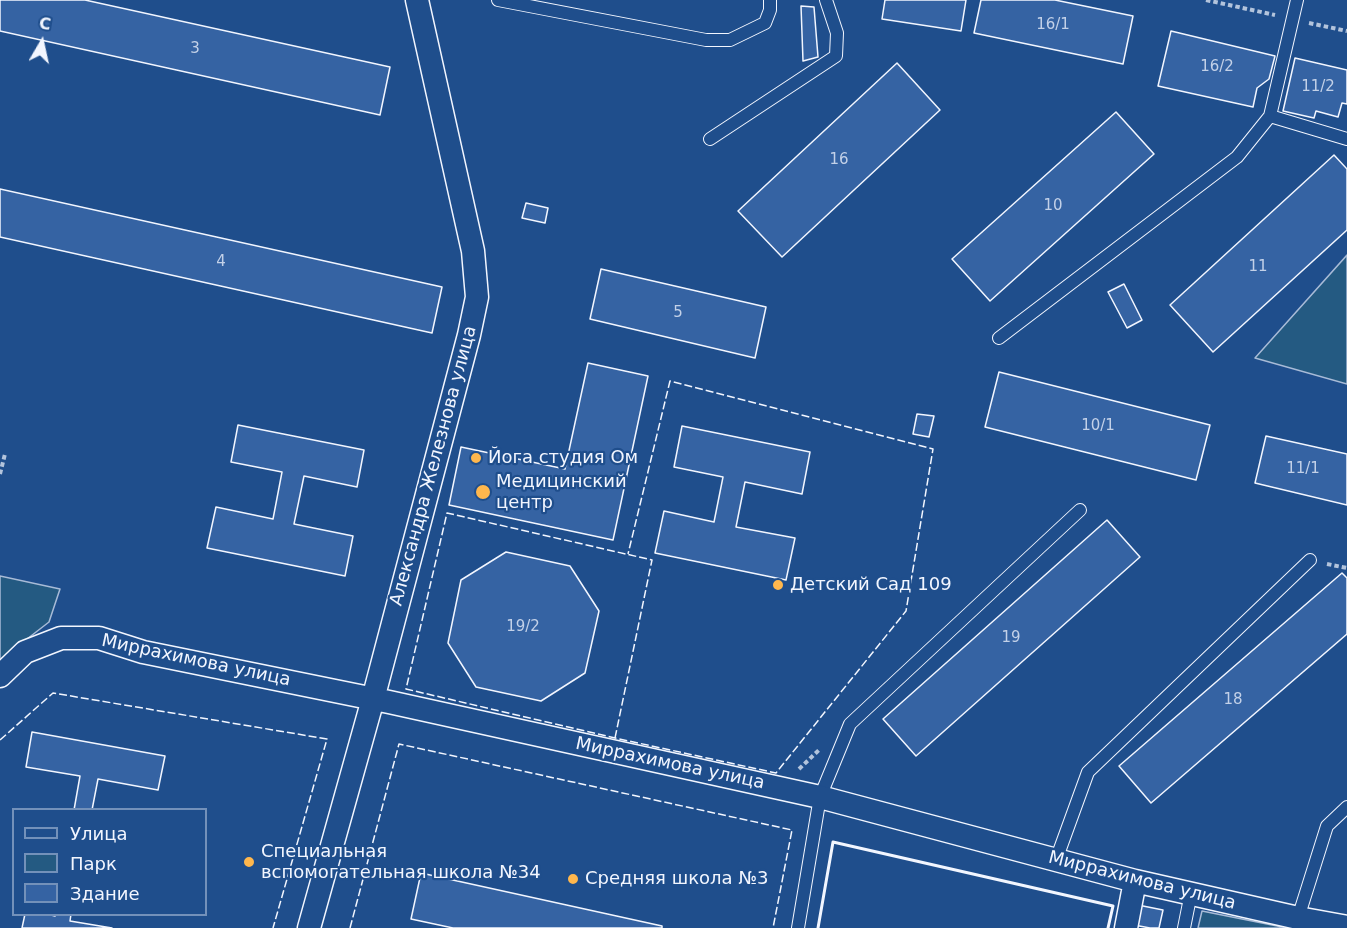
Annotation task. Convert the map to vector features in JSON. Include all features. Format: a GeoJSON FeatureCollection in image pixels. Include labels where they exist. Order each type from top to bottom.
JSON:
{"type":"FeatureCollection","features":[{"type":"Feature","properties":{"kind":"street","name":"Александра Железнова улица"},"geometry":{"type":"LineString","coordinates":[[309,928],[373,699],[477,297],[473,251],[417,0]]}},
{"type":"Feature","properties":{"kind":"street","name":"Миррахимова улица"},"geometry":{"type":"LineString","coordinates":[[0,676],[25,652],[61,638],[99,638],[143,652],[373,699],[820,797],[1135,881],[1191,893],[1271,920],[1298,918],[1346,927]]}},
{"type":"Feature","properties":{"kind":"street"},"geometry":{"type":"LineString","coordinates":[[1126,928],[1135,881]]}},
{"type":"Feature","properties":{"kind":"lane"},"geometry":{"type":"LineString","coordinates":[[498,0],[706,40],[730,40],[765,22],[770,10],[770,0]]}},
{"type":"Feature","properties":{"kind":"lane"},"geometry":{"type":"LineString","coordinates":[[710,139],[836,56],[837,33],[826,0]]}},
{"type":"Feature","properties":{"kind":"lane"},"geometry":{"type":"LineString","coordinates":[[999,338],[1237,157],[1270,116],[1297,0]]}},
{"type":"Feature","properties":{"kind":"lane"},"geometry":{"type":"LineString","coordinates":[[1270,116],[1347,139]]}},
{"type":"Feature","properties":{"kind":"lane"},"geometry":{"type":"LineString","coordinates":[[798,928],[820,797],[850,724],[1080,510]]}},
{"type":"Feature","properties":{"kind":"lane"},"geometry":{"type":"LineString","coordinates":[[1056,860],[1088,771],[1310,560]]}},
{"type":"Feature","properties":{"kind":"lane"},"geometry":{"type":"LineString","coordinates":[[1298,918],[1327,826],[1347,807]]}},
{"type":"Feature","properties":{"kind":"lane"},"geometry":{"type":"LineString","coordinates":[[1184,928],[1191,893]]}},
{"type":"Feature","properties":{"kind":"path"},"geometry":{"type":"LineString","coordinates":[[0,474],[5,454]]}},
{"type":"Feature","properties":{"kind":"path"},"geometry":{"type":"LineString","coordinates":[[787,790],[804,763],[850,724]]}},
{"type":"Feature","properties":{"kind":"green space"},"geometry":{"type":"Polygon","coordinates":[[[1347,255],[1347,384],[1255,358],[1347,255]]]}},
{"type":"Feature","properties":{"kind":"green space"},"geometry":{"type":"Polygon","coordinates":[[[0,576],[60,589],[49,622],[0,660],[0,576]]]}},
{"type":"Feature","properties":{"kind":"green space"},"geometry":{"type":"Polygon","coordinates":[[[1202,911],[1287,928],[1198,928],[1202,911]]]}},
{"type":"Feature","properties":{"kind":"building"},"geometry":{"type":"Polygon","coordinates":[[[0,0],[85,0],[390,67],[380,115],[0,31],[0,0]]]}},
{"type":"Feature","properties":{"kind":"building"},"geometry":{"type":"Polygon","coordinates":[[[885,0],[966,0],[961,31],[882,19],[885,0]]]}},
{"type":"Feature","properties":{"kind":"building"},"geometry":{"type":"Polygon","coordinates":[[[981,0],[1055,0],[1133,16],[1123,64],[974,33],[981,0]]]}},
{"type":"Feature","properties":{"kind":"building"},"geometry":{"type":"Polygon","coordinates":[[[801,6],[814,7],[818,57],[803,61],[801,6]]]}},
{"type":"Feature","properties":{"kind":"building"},"geometry":{"type":"Polygon","coordinates":[[[1171,31],[1275,56],[1269,79],[1257,88],[1253,107],[1158,86],[1171,31]]]}},
{"type":"Feature","properties":{"kind":"building"},"geometry":{"type":"Polygon","coordinates":[[[1295,58],[1347,70],[1347,104],[1342,103],[1338,117],[1316,111],[1314,118],[1283,111],[1295,58]]]}},
{"type":"Feature","properties":{"kind":"building"},"geometry":{"type":"Polygon","coordinates":[[[897,63],[940,110],[782,257],[738,211],[897,63]]]}},
{"type":"Feature","properties":{"kind":"building"},"geometry":{"type":"Polygon","coordinates":[[[1116,112],[1154,154],[990,301],[952,259],[1116,112]]]}},
{"type":"Feature","properties":{"kind":"building"},"geometry":{"type":"Polygon","coordinates":[[[1334,155],[1347,169],[1347,230],[1213,352],[1170,305],[1334,155]]]}},
{"type":"Feature","properties":{"kind":"building"},"geometry":{"type":"Polygon","coordinates":[[[0,189],[442,287],[432,333],[0,237],[0,189]]]}},
{"type":"Feature","properties":{"kind":"building"},"geometry":{"type":"Polygon","coordinates":[[[526,203],[548,208],[545,223],[522,218],[526,203]]]}},
{"type":"Feature","properties":{"kind":"building"},"geometry":{"type":"Polygon","coordinates":[[[601,269],[766,307],[755,358],[590,319],[601,269]]]}},
{"type":"Feature","properties":{"kind":"building"},"geometry":{"type":"Polygon","coordinates":[[[1124,284],[1142,320],[1127,328],[1108,292],[1124,284]]]}},
{"type":"Feature","properties":{"kind":"building"},"geometry":{"type":"Polygon","coordinates":[[[588,363],[648,376],[613,540],[449,505],[461,447],[565,469],[588,363]]]}},
{"type":"Feature","properties":{"kind":"building"},"geometry":{"type":"Polygon","coordinates":[[[999,372],[1210,425],[1196,480],[985,427],[999,372]]]}},
{"type":"Feature","properties":{"kind":"building"},"geometry":{"type":"Polygon","coordinates":[[[917,414],[934,416],[929,437],[913,434],[917,414]]]}},
{"type":"Feature","properties":{"kind":"building"},"geometry":{"type":"Polygon","coordinates":[[[238,425],[364,450],[357,487],[304,476],[294,524],[353,536],[345,576],[207,548],[216,507],[273,519],[282,472],[231,462],[238,425]]]}},
{"type":"Feature","properties":{"kind":"building"},"geometry":{"type":"Polygon","coordinates":[[[682,426],[810,452],[802,494],[745,482],[736,527],[795,538],[786,580],[655,553],[664,511],[714,522],[723,477],[674,467],[682,426]]]}},
{"type":"Feature","properties":{"kind":"building"},"geometry":{"type":"Polygon","coordinates":[[[1266,436],[1347,454],[1347,505],[1255,483],[1266,436]]]}},
{"type":"Feature","properties":{"kind":"building"},"geometry":{"type":"Polygon","coordinates":[[[1107,520],[1140,557],[916,756],[883,719],[1107,520]]]}},
{"type":"Feature","properties":{"kind":"building"},"geometry":{"type":"Polygon","coordinates":[[[506,552],[570,566],[599,611],[585,673],[541,701],[476,687],[448,643],[461,580],[506,552]]]}},
{"type":"Feature","properties":{"kind":"building"},"geometry":{"type":"Polygon","coordinates":[[[1342,573],[1347,578],[1347,634],[1151,803],[1119,766],[1342,573]]]}},
{"type":"Feature","properties":{"kind":"building"},"geometry":{"type":"Polygon","coordinates":[[[32,732],[165,756],[158,790],[98,779],[92,808],[74,808],[80,776],[26,767],[32,732]]]}},
{"type":"Feature","properties":{"kind":"building"},"geometry":{"type":"Polygon","coordinates":[[[421,873],[662,926],[662,928],[453,928],[411,919],[421,873]]]}},
{"type":"Feature","properties":{"kind":"building"},"geometry":{"type":"Polygon","coordinates":[[[1138,905],[1163,910],[1159,928],[1134,925],[1138,905]]]}},
{"type":"Feature","properties":{"kind":"building"},"geometry":{"type":"Polygon","coordinates":[[[25,916],[71,916],[70,921],[112,928],[22,928],[25,916]]]}},
{"type":"Feature","properties":{"kind":"fence"},"geometry":{"type":"LineString","coordinates":[[615,738],[652,560],[447,513],[406,689],[615,738],[776,773],[906,611],[933,449],[670,381],[628,554]]}},
{"type":"Feature","properties":{"kind":"fence"},"geometry":{"type":"LineString","coordinates":[[0,740],[53,693],[327,739],[273,928]]}},
{"type":"Feature","properties":{"kind":"fence"},"geometry":{"type":"LineString","coordinates":[[350,928],[399,744],[792,830],[773,928]]}},
{"type":"Feature","properties":{"kind":"fence"},"geometry":{"type":"LineString","coordinates":[[818,928],[833,842]]}},
{"type":"Feature","properties":{"kind":"wall"},"geometry":{"type":"LineString","coordinates":[[818,928],[833,842],[1113,906],[1108,928]]}},
{"type":"Feature","properties":{"kind":"place","name":"Йога студия Ом"},"geometry":{"type":"Point","coordinates":[476,458]}},
{"type":"Feature","properties":{"kind":"place","name":"Медицинский центр"},"geometry":{"type":"Point","coordinates":[483,492]}},
{"type":"Feature","properties":{"kind":"place","name":"Детский Сад 109"},"geometry":{"type":"Point","coordinates":[778,585]}},
{"type":"Feature","properties":{"kind":"place","name":"Специальная вспомогательная школа №34"},"geometry":{"type":"Point","coordinates":[249,862]}},
{"type":"Feature","properties":{"kind":"place","name":"Средняя школа №3"},"geometry":{"type":"Point","coordinates":[573,879]}}]}
